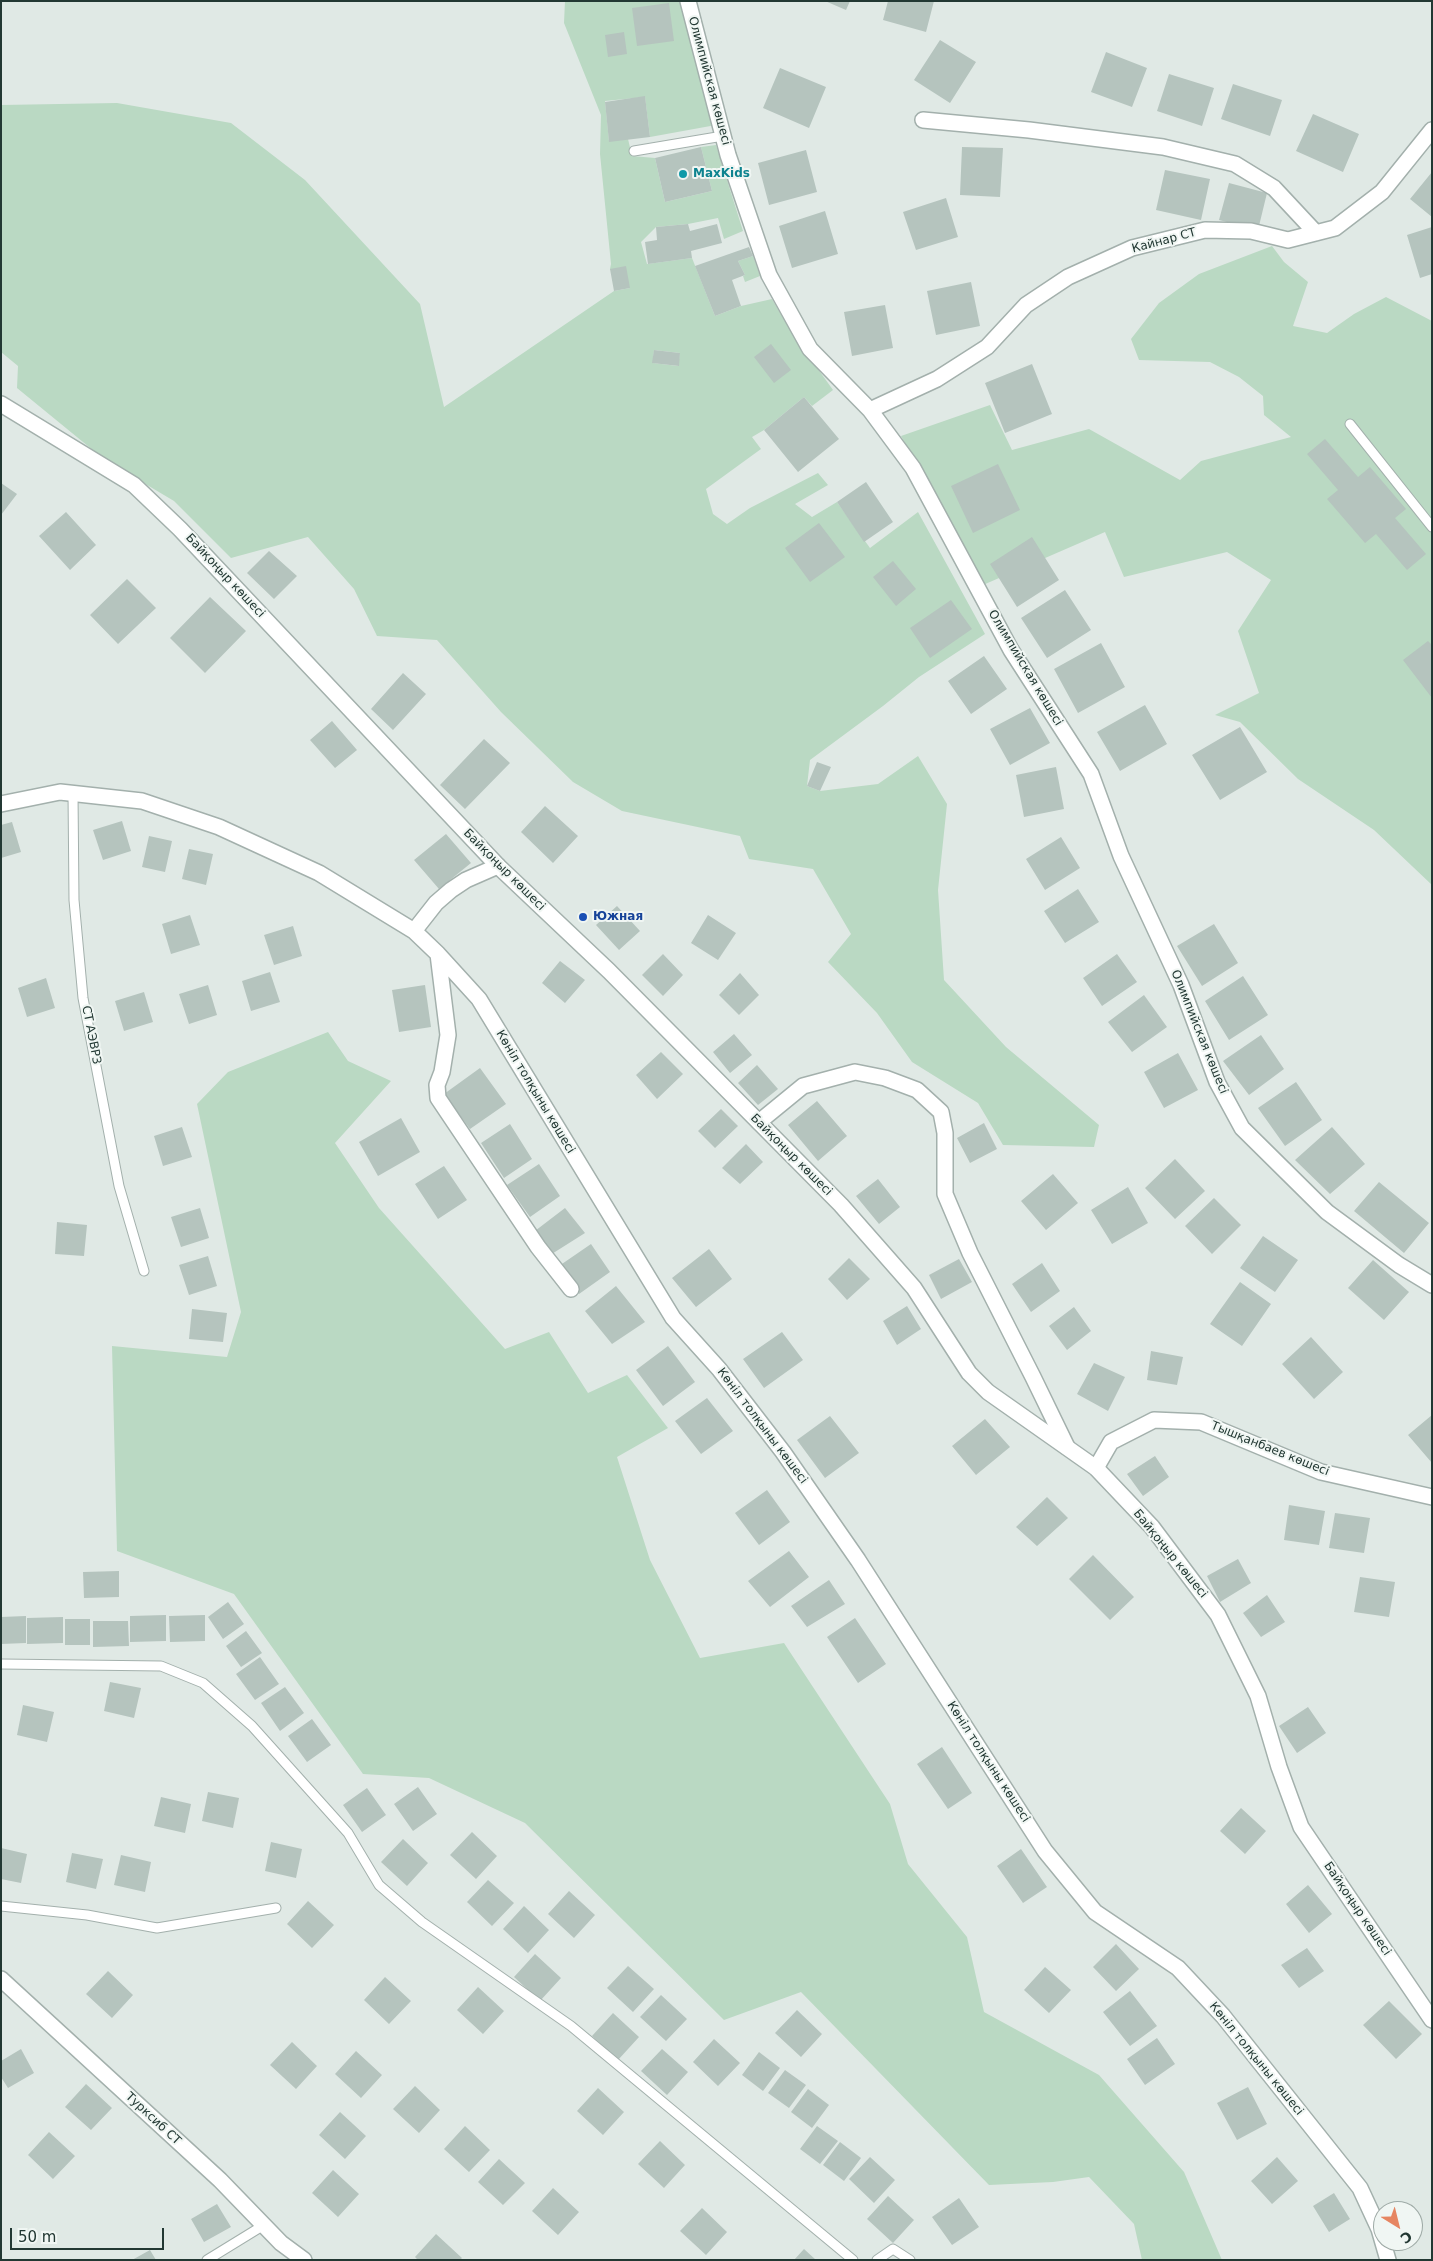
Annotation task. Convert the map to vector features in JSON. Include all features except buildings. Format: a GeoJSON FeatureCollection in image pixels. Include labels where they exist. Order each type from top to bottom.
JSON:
{"type":"FeatureCollection","features":[{"type":"Feature","properties":{"kind":"street","name":"Олимпийская көшесі"},"geometry":{"type":"LineString","coordinates":[[688,1],[723,136],[769,275],[810,349],[870,410],[913,468],[1011,650],[1091,774],[1121,856],[1181,985],[1217,1082],[1242,1128],[1327,1212],[1399,1265],[1432,1285]]}},
{"type":"Feature","properties":{"kind":"street"},"geometry":{"type":"LineString","coordinates":[[923,120],[1029,130],[1164,147],[1235,164],[1274,188],[1316,233]]}},
{"type":"Feature","properties":{"kind":"street","name":"Кайнар СТ"},"geometry":{"type":"LineString","coordinates":[[870,410],[937,379],[987,347],[1026,305],[1068,277],[1132,248],[1205,230],[1251,231],[1288,240],[1335,228],[1382,192],[1432,130]]}},
{"type":"Feature","properties":{"kind":"street","name":"Байқоңыр көшесі"},"geometry":{"type":"LineString","coordinates":[[1,404],[134,485],[174,522],[498,866],[609,971],[840,1205],[914,1288],[969,1373],[988,1392],[1096,1468],[1152,1527],[1218,1615],[1258,1696],[1278,1767],[1301,1827],[1432,2020]]}},
{"type":"Feature","properties":{"kind":"street","name":"Көніл толқыны көшесі"},"geometry":{"type":"LineString","coordinates":[[1,804],[60,792],[142,800],[219,827],[319,873],[414,931],[438,954],[478,999],[673,1318],[719,1369],[804,1483],[858,1560],[1045,1851],[1095,1912],[1178,1968],[1223,2016],[1360,2188],[1378,2229],[1388,2260]]}},
{"type":"Feature","properties":{"kind":"street"},"geometry":{"type":"LineString","coordinates":[[414,931],[436,903],[451,890],[466,880],[498,866]]}},
{"type":"Feature","properties":{"kind":"street"},"geometry":{"type":"LineString","coordinates":[[438,954],[448,1035],[442,1072],[436,1085],[438,1098],[538,1246],[571,1289]]}},
{"type":"Feature","properties":{"kind":"street"},"geometry":{"type":"LineString","coordinates":[[758,1122],[803,1086],[855,1072],[885,1078],[916,1090],[941,1112],[945,1133],[945,1194],[970,1253],[1034,1376],[1067,1447]]}},
{"type":"Feature","properties":{"kind":"street","name":"Тышқанбаев көшесі"},"geometry":{"type":"LineString","coordinates":[[1096,1468],[1112,1442],[1154,1420],[1201,1422],[1321,1472],[1432,1497]]}},
{"type":"Feature","properties":{"kind":"street","name":"Турксиб СТ"},"geometry":{"type":"LineString","coordinates":[[1,1978],[220,2180],[281,2243],[304,2260]]}},
{"type":"Feature","properties":{"kind":"lane"},"geometry":{"type":"LineString","coordinates":[[634,151],[723,136]]}},
{"type":"Feature","properties":{"kind":"lane"},"geometry":{"type":"LineString","coordinates":[[1350,424],[1432,527]]}},
{"type":"Feature","properties":{"kind":"lane","name":"СТ АЭВРЗ"},"geometry":{"type":"LineString","coordinates":[[73,793],[74,900],[83,998],[119,1186],[144,1271]]}},
{"type":"Feature","properties":{"kind":"lane"},"geometry":{"type":"LineString","coordinates":[[1,1664],[161,1666],[203,1683],[252,1726],[348,1833],[379,1885],[422,1922],[571,2026],[854,2260]]}},
{"type":"Feature","properties":{"kind":"lane"},"geometry":{"type":"LineString","coordinates":[[1,1906],[87,1915],[158,1928],[276,1908]]}},
{"type":"Feature","properties":{"kind":"lane"},"geometry":{"type":"LineString","coordinates":[[207,2260],[264,2226]]}},
{"type":"Feature","properties":{"kind":"lane"},"geometry":{"type":"LineString","coordinates":[[877,2260],[893,2249],[910,2260]]}},
{"type":"Feature","properties":{"kind":"green space"},"geometry":{"type":"Polygon","coordinates":[[[565,1],[681,1],[716,125],[650,137],[645,97],[605,101],[609,141],[628,139],[632,156],[655,158],[665,202],[712,191],[701,147],[716,145],[743,231],[724,239],[718,218],[688,224],[656,227],[641,242],[647,264],[692,258],[715,316],[741,306],[772,299],[790,330],[833,390],[812,406],[804,397],[764,430],[752,437],[761,449],[706,489],[713,514],[727,524],[750,508],[818,473],[828,485],[795,504],[812,517],[837,502],[870,548],[918,512],[985,634],[919,677],[810,760],[807,786],[820,791],[878,784],[918,756],[947,804],[938,890],[944,980],[1006,1047],[1099,1125],[1094,1147],[1003,1145],[978,1103],[912,1062],[877,1013],[828,962],[851,934],[813,869],[749,859],[740,836],[622,811],[573,782],[501,712],[437,640],[377,636],[354,589],[308,537],[231,558],[174,501],[105,460],[17,388],[18,366],[1,352],[1,105],[117,103],[231,123],[305,180],[420,304],[444,407],[614,291],[630,288],[610,269],[600,154],[601,115],[564,23],[565,1]],[[654,350],[653,363],[678,366],[680,353],[654,350]]]}},
{"type":"Feature","properties":{"kind":"green space"},"geometry":{"type":"Polygon","coordinates":[[[1272,246],[1284,262],[1308,282],[1293,326],[1327,333],[1354,314],[1386,297],[1432,321],[1432,885],[1374,830],[1298,779],[1240,722],[1215,715],[1259,693],[1238,631],[1271,580],[1227,552],[1124,577],[1105,532],[983,585],[901,436],[990,405],[1012,450],[1089,429],[1180,480],[1201,461],[1291,437],[1264,415],[1263,396],[1239,377],[1210,362],[1139,360],[1131,339],[1159,303],[1199,274],[1272,246]]]}},
{"type":"Feature","properties":{"kind":"green space"},"geometry":{"type":"Polygon","coordinates":[[[753,256],[760,276],[745,282],[743,276],[745,275],[738,261],[753,256]]]}},
{"type":"Feature","properties":{"kind":"green space"},"geometry":{"type":"Polygon","coordinates":[[[328,1032],[348,1061],[391,1081],[335,1143],[379,1208],[505,1349],[549,1332],[588,1393],[627,1375],[668,1428],[617,1457],[650,1560],[700,1658],[784,1643],[890,1804],[908,1864],[967,1937],[984,2012],[1099,2075],[1184,2172],[1222,2260],[1142,2260],[1134,2224],[1089,2177],[1053,2182],[989,2185],[801,1992],[724,2020],[525,1823],[429,1778],[363,1774],[234,1594],[117,1551],[112,1346],[227,1357],[241,1312],[197,1104],[228,1072],[328,1032]]]}},
{"type":"Feature","properties":{"kind":"place","name":"MaxKids"},"geometry":{"type":"Point","coordinates":[683,174]}},
{"type":"Feature","properties":{"kind":"place","name":"Южная"},"geometry":{"type":"Point","coordinates":[583,917]}}]}
